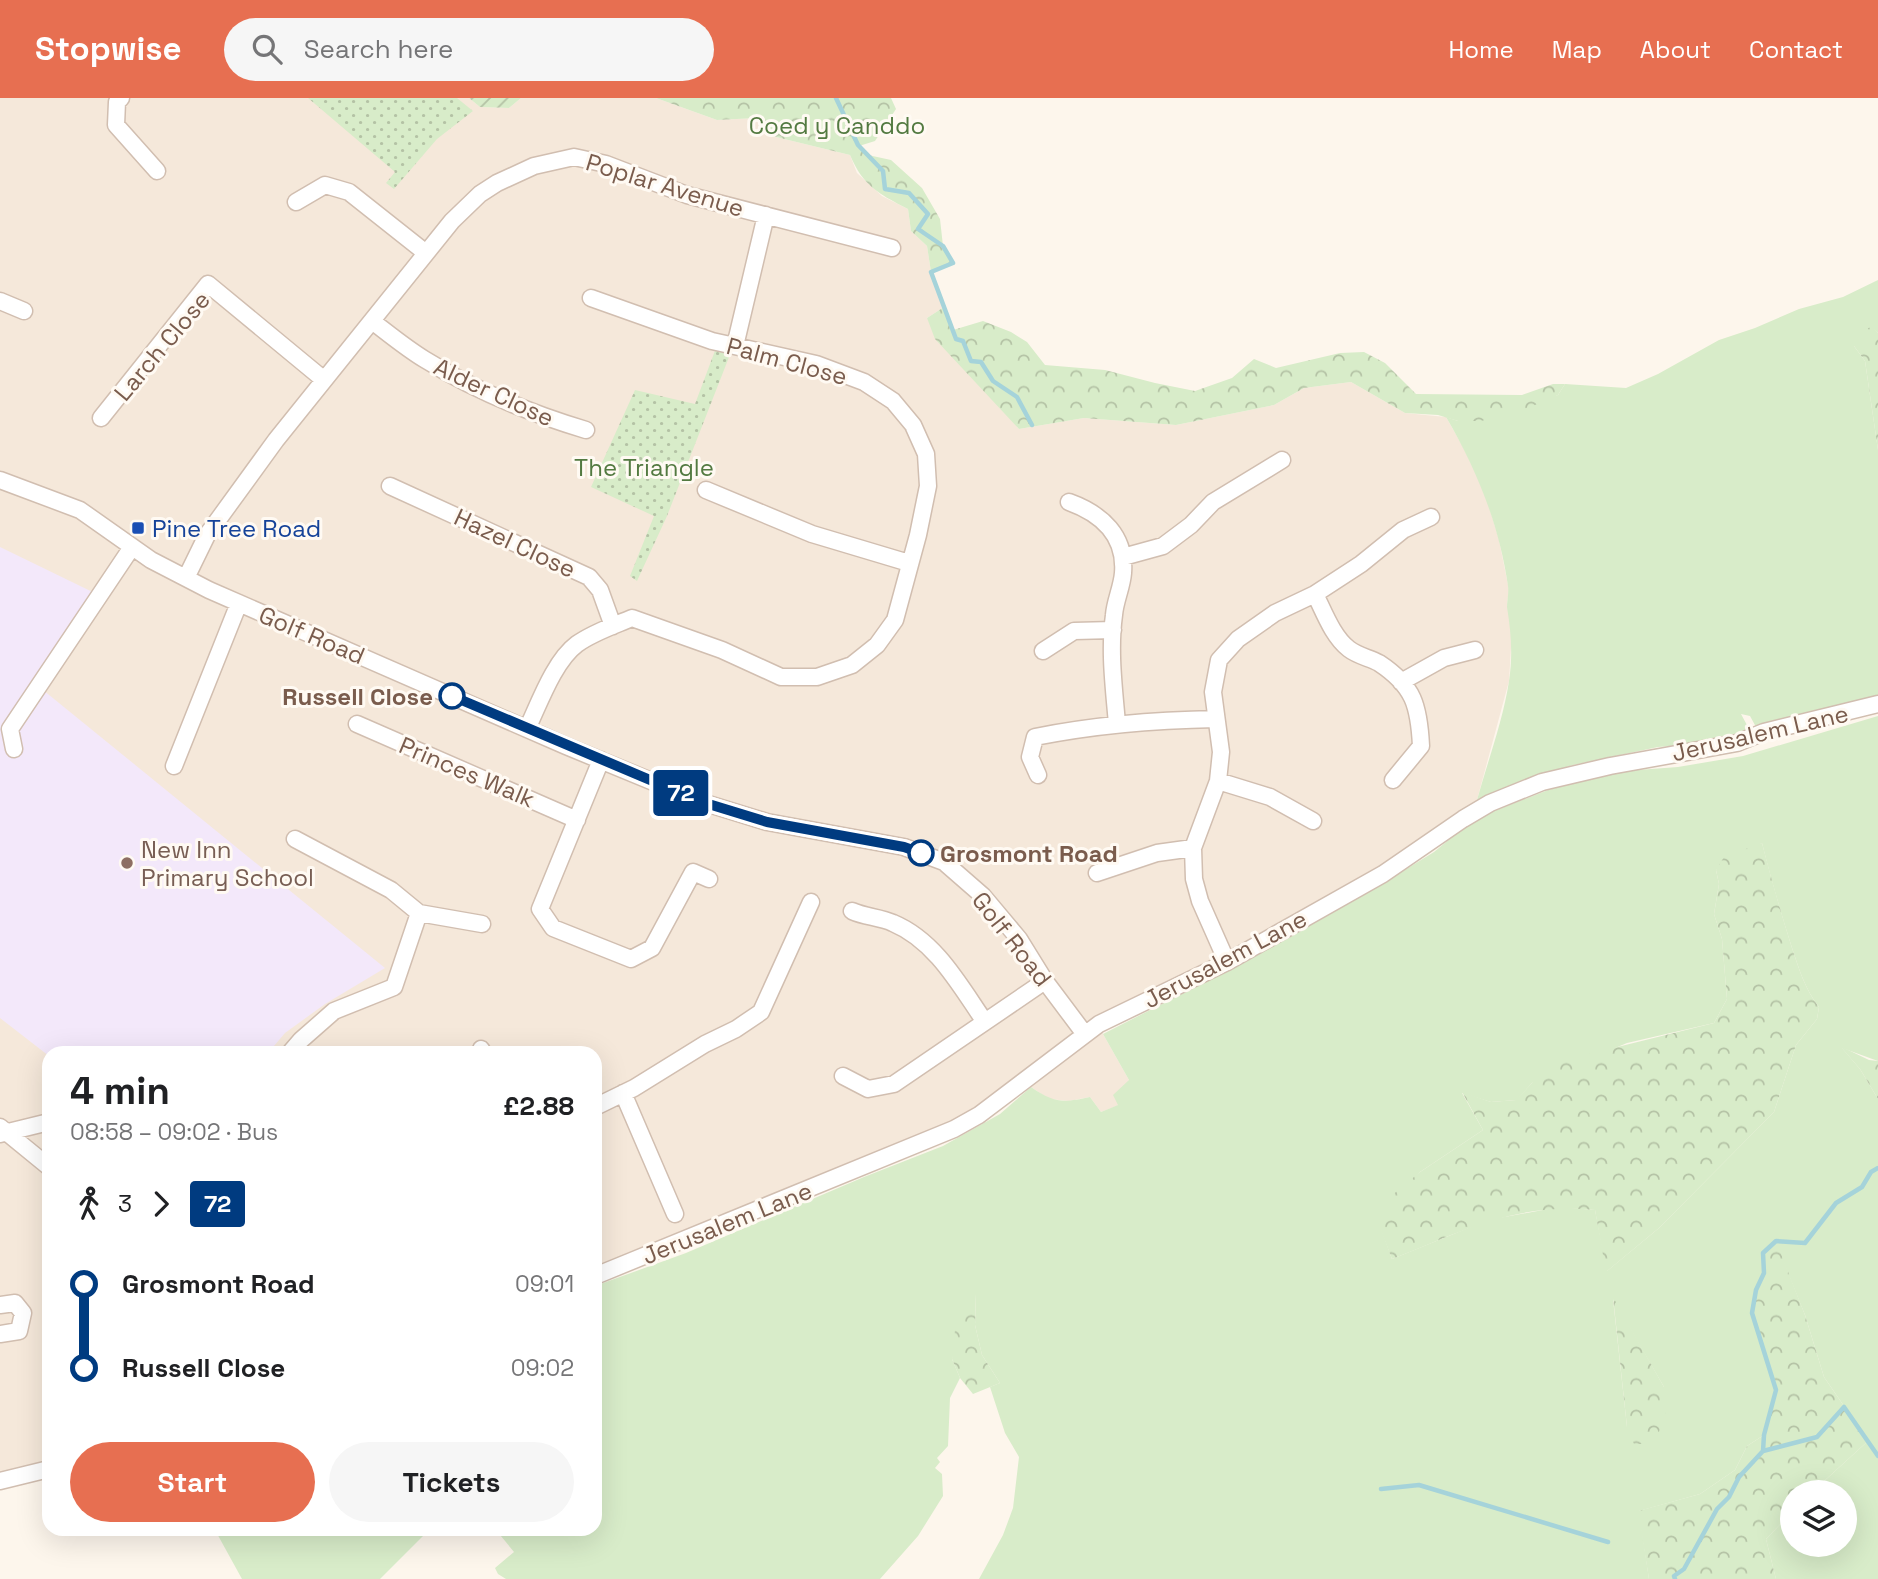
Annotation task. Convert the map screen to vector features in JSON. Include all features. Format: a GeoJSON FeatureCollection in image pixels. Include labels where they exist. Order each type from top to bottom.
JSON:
{"type":"FeatureCollection","features":[{"type":"Feature","properties":{"kind":"street"},"geometry":{"type":"LineString","coordinates":[[121,98],[117,102],[116,125],[157,171]]}},
{"type":"Feature","properties":{"kind":"street","name":"Poplar Avenue"},"geometry":{"type":"LineString","coordinates":[[426,253],[452,221],[480,194],[534,166],[574,157],[606,164],[687,195],[892,248]]}},
{"type":"Feature","properties":{"kind":"street"},"geometry":{"type":"LineString","coordinates":[[186,578],[207,536],[228,506],[323,379],[426,253],[349,192],[325,185],[296,202]]}},
{"type":"Feature","properties":{"kind":"street"},"geometry":{"type":"LineString","coordinates":[[735,346],[766,215]]}},
{"type":"Feature","properties":{"kind":"street","name":"Larch Close"},"geometry":{"type":"LineString","coordinates":[[101,418],[208,284],[323,379]]}},
{"type":"Feature","properties":{"kind":"street","name":"Palm Close"},"geometry":{"type":"LineString","coordinates":[[591,298],[662,324],[735,346],[816,364],[864,382],[893,401],[900,409],[913,425],[926,454],[928,486],[895,620],[877,645],[852,665],[817,677],[780,677],[722,650],[632,618],[613,625]]}},
{"type":"Feature","properties":{"kind":"street"},"geometry":{"type":"LineString","coordinates":[[0,301],[24,311]]}},
{"type":"Feature","properties":{"kind":"street","name":"Alder Close"},"geometry":{"type":"LineString","coordinates":[[372,321],[422,358],[477,389],[548,419],[586,430]]}},
{"type":"Feature","properties":{"kind":"street"},"geometry":{"type":"LineString","coordinates":[[1123,557],[1163,546],[1191,525],[1213,502],[1282,460]]}},
{"type":"Feature","properties":{"kind":"street","name":"Golf Road"},"geometry":{"type":"LineString","coordinates":[[0,480],[80,510],[151,560],[239,603],[601,761],[702,802],[767,822],[904,847],[944,862],[983,896],[1019,939],[1045,981],[1084,1033]]}},
{"type":"Feature","properties":{"kind":"street","name":"Hazel Close"},"geometry":{"type":"LineString","coordinates":[[390,486],[589,578],[600,590],[613,625]]}},
{"type":"Feature","properties":{"kind":"street"},"geometry":{"type":"LineString","coordinates":[[706,490],[812,534],[909,563]]}},
{"type":"Feature","properties":{"kind":"street"},"geometry":{"type":"LineString","coordinates":[[1069,502],[1087,508],[1104,521],[1118,537],[1123,557],[1123,575],[1113,630],[1116,724]]}},
{"type":"Feature","properties":{"kind":"street"},"geometry":{"type":"LineString","coordinates":[[1227,962],[1200,901],[1194,879],[1193,848],[1218,780],[1221,752],[1213,692],[1219,660],[1238,639],[1275,612],[1315,594],[1361,564],[1403,530],[1431,517]]}},
{"type":"Feature","properties":{"kind":"street"},"geometry":{"type":"LineString","coordinates":[[14,749],[10,729],[132,547]]}},
{"type":"Feature","properties":{"kind":"street"},"geometry":{"type":"LineString","coordinates":[[1315,594],[1331,626],[1348,649],[1379,664],[1409,688],[1420,717],[1421,746],[1393,780]]}},
{"type":"Feature","properties":{"kind":"street"},"geometry":{"type":"LineString","coordinates":[[174,766],[239,603]]}},
{"type":"Feature","properties":{"kind":"street"},"geometry":{"type":"LineString","coordinates":[[527,729],[556,670],[575,646],[613,625]]}},
{"type":"Feature","properties":{"kind":"street"},"geometry":{"type":"LineString","coordinates":[[1043,650],[1074,631],[1113,630]]}},
{"type":"Feature","properties":{"kind":"street"},"geometry":{"type":"LineString","coordinates":[[1401,682],[1444,658],[1475,650]]}},
{"type":"Feature","properties":{"kind":"street","name":"Jerusalem Lane"},"geometry":{"type":"LineString","coordinates":[[602,1273],[954,1129],[979,1115],[1021,1084],[1084,1033],[1227,962],[1383,874],[1490,803],[1542,782],[1610,766],[1737,743],[1764,732],[1878,704]]}},
{"type":"Feature","properties":{"kind":"street"},"geometry":{"type":"LineString","coordinates":[[1038,775],[1030,757],[1035,737],[1144,721],[1216,719]]}},
{"type":"Feature","properties":{"kind":"street","name":"Princes Walk"},"geometry":{"type":"LineString","coordinates":[[357,724],[577,820]]}},
{"type":"Feature","properties":{"kind":"street"},"geometry":{"type":"LineString","coordinates":[[601,761],[540,909],[553,929],[631,959],[652,948],[693,872],[709,879]]}},
{"type":"Feature","properties":{"kind":"street"},"geometry":{"type":"LineString","coordinates":[[1218,780],[1270,797],[1313,821]]}},
{"type":"Feature","properties":{"kind":"street"},"geometry":{"type":"LineString","coordinates":[[295,839],[391,890],[419,913],[482,925]]}},
{"type":"Feature","properties":{"kind":"street"},"geometry":{"type":"LineString","coordinates":[[1097,873],[1157,853],[1193,848]]}},
{"type":"Feature","properties":{"kind":"street"},"geometry":{"type":"LineString","coordinates":[[602,1104],[736,1029],[761,1012],[811,902]]}},
{"type":"Feature","properties":{"kind":"street"},"geometry":{"type":"LineString","coordinates":[[852,911],[893,923],[918,937],[946,965],[985,1022]]}},
{"type":"Feature","properties":{"kind":"street"},"geometry":{"type":"LineString","coordinates":[[296,1046],[334,1011],[394,987],[419,913]]}},
{"type":"Feature","properties":{"kind":"street"},"geometry":{"type":"LineString","coordinates":[[843,1076],[868,1089],[894,1084],[1045,981]]}},
{"type":"Feature","properties":{"kind":"street"},"geometry":{"type":"LineString","coordinates":[[623,1093],[676,1214]]}},
{"type":"Feature","properties":{"kind":"street"},"geometry":{"type":"LineString","coordinates":[[2,1131],[42,1123]]}},
{"type":"Feature","properties":{"kind":"street"},"geometry":{"type":"LineString","coordinates":[[2,1131],[42,1162]]}},
{"type":"Feature","properties":{"kind":"street"},"geometry":{"type":"LineString","coordinates":[[0,1306],[15,1303],[23,1313],[19,1331],[0,1335]]}},
{"type":"Feature","properties":{"kind":"street"},"geometry":{"type":"LineString","coordinates":[[0,1481],[42,1471]]}},
{"type":"Feature","properties":{"kind":"shaded area"},"geometry":{"type":"Polygon","coordinates":[[[0,98],[469,98],[480,107],[509,108],[521,98],[656,98],[717,120],[757,118],[776,137],[850,155],[857,173],[882,196],[908,209],[911,231],[927,246],[931,272],[944,307],[927,318],[1019,429],[1084,418],[1176,425],[1274,405],[1304,388],[1351,382],[1405,413],[1446,417],[1485,493],[1499,540],[1509,590],[1507,603],[1512,632],[1509,681],[1477,800],[1463,819],[1439,837],[1099,1024],[1129,1080],[1119,1105],[1101,1112],[1090,1097],[1069,1101],[1049,1099],[1031,1087],[979,1115],[602,1273],[602,1046],[42,1046],[42,1471],[0,1481],[0,98]]]}},
{"type":"Feature","properties":{"kind":"shaded area","name":"New Inn Primary School"},"geometry":{"type":"Polygon","coordinates":[[[0,547],[107,599],[43,690],[385,968],[325,1004],[285,1033],[274,1046],[42,1046],[42,1051],[0,1018],[0,547]]]}},
{"type":"Feature","properties":{"kind":"green space"},"geometry":{"type":"Polygon","coordinates":[[[308,98],[457,98],[473,111],[437,139],[394,189],[386,183],[395,172],[308,98]]]}},
{"type":"Feature","properties":{"kind":"green space"},"geometry":{"type":"Polygon","coordinates":[[[469,98],[521,98],[509,108],[480,107],[469,98]]]}},
{"type":"Feature","properties":{"kind":"green space","name":"Coed y Canddo"},"geometry":{"type":"Polygon","coordinates":[[[656,98],[891,98],[896,109],[875,141],[859,146],[868,155],[891,160],[922,188],[940,219],[943,246],[953,263],[931,272],[927,246],[911,231],[908,209],[866,182],[850,155],[776,137],[757,118],[717,120],[656,98]]]}},
{"type":"Feature","properties":{"kind":"green space"},"geometry":{"type":"Polygon","coordinates":[[[1878,280],[1878,333],[1872,328],[1854,346],[1865,361],[1878,450],[1878,698],[1756,727],[1750,716],[1741,714],[1748,727],[1747,734],[1709,743],[1658,747],[1573,765],[1518,782],[1477,800],[1509,681],[1511,653],[1508,589],[1493,519],[1468,457],[1446,417],[1458,421],[1558,395],[1565,384],[1626,388],[1658,374],[1719,340],[1799,309],[1843,297],[1878,280]]]}},
{"type":"Feature","properties":{"kind":"green space"},"geometry":{"type":"Polygon","coordinates":[[[944,307],[953,330],[983,321],[1011,332],[1027,342],[1045,365],[1105,370],[1195,391],[1232,378],[1254,359],[1276,368],[1340,353],[1364,352],[1385,363],[1416,394],[1522,395],[1553,384],[1565,384],[1558,395],[1521,411],[1481,421],[1458,421],[1438,415],[1405,413],[1351,382],[1304,388],[1274,405],[1176,425],[1084,418],[1019,429],[935,339],[927,318],[944,307]]]}},
{"type":"Feature","properties":{"kind":"green space"},"geometry":{"type":"Polygon","coordinates":[[[1872,327],[1878,333],[1878,450],[1865,361],[1854,346],[1854,338],[1861,330],[1872,327]]]}},
{"type":"Feature","properties":{"kind":"green space","name":"The Triangle"},"geometry":{"type":"Polygon","coordinates":[[[716,348],[731,352],[667,516],[637,581],[630,576],[654,516],[591,487],[635,390],[695,404],[716,348]]]}},
{"type":"Feature","properties":{"kind":"green space"},"geometry":{"type":"Polygon","coordinates":[[[1878,716],[1878,1061],[1842,1048],[1860,1069],[1878,1099],[1878,1579],[1776,1579],[1766,1539],[1780,1524],[1780,1557],[1857,1557],[1857,1480],[1825,1480],[1868,1441],[1824,1377],[1805,1315],[1775,1241],[1763,1254],[1764,1273],[1756,1290],[1752,1313],[1776,1390],[1764,1435],[1747,1446],[1735,1470],[1700,1494],[1639,1511],[1649,1579],[979,1579],[1003,1535],[1013,1508],[1019,1457],[1005,1433],[990,1387],[1000,1383],[982,1355],[975,1325],[976,1294],[952,1359],[960,1378],[950,1398],[948,1446],[937,1458],[940,1462],[935,1468],[942,1474],[943,1496],[918,1536],[880,1579],[506,1579],[498,1574],[495,1568],[514,1552],[501,1536],[602,1536],[602,1283],[686,1253],[943,1146],[1000,1114],[1031,1087],[1059,1100],[1090,1097],[1101,1112],[1118,1105],[1113,1095],[1129,1080],[1103,1034],[1213,978],[1382,884],[1434,852],[1474,819],[1548,790],[1624,771],[1678,767],[1743,756],[1878,716]],[[1762,843],[1716,870],[1719,884],[1714,914],[1722,939],[1727,999],[1714,1023],[1627,1043],[1532,1083],[1517,1100],[1491,1102],[1462,1093],[1483,1130],[1420,1172],[1378,1220],[1392,1259],[1488,1220],[1559,1207],[1595,1210],[1607,1271],[1659,1228],[1774,1112],[1796,1045],[1817,1019],[1819,1007],[1797,964],[1762,843]],[[1613,1299],[1627,1427],[1664,1387],[1613,1299]]]}},
{"type":"Feature","properties":{"kind":"green space"},"geometry":{"type":"Polygon","coordinates":[[[1762,843],[1797,964],[1819,1007],[1817,1019],[1796,1045],[1774,1112],[1659,1228],[1606,1272],[1595,1210],[1540,1210],[1490,1221],[1392,1259],[1377,1220],[1384,1202],[1420,1172],[1483,1130],[1462,1092],[1491,1102],[1516,1100],[1557,1062],[1714,1023],[1727,999],[1722,939],[1714,914],[1719,884],[1716,870],[1724,857],[1762,843]]]}},
{"type":"Feature","properties":{"kind":"green space"},"geometry":{"type":"Polygon","coordinates":[[[1840,1046],[1869,1060],[1878,1061],[1878,1099],[1860,1069],[1840,1046]]]}},
{"type":"Feature","properties":{"kind":"green space"},"geometry":{"type":"Polygon","coordinates":[[[1776,1241],[1805,1315],[1824,1377],[1868,1441],[1825,1480],[1780,1480],[1780,1524],[1766,1539],[1776,1579],[1649,1579],[1638,1511],[1700,1494],[1735,1470],[1747,1446],[1764,1435],[1776,1390],[1752,1313],[1756,1290],[1764,1273],[1763,1253],[1776,1241]]]}},
{"type":"Feature","properties":{"kind":"green space"},"geometry":{"type":"Polygon","coordinates":[[[976,1292],[975,1325],[982,1355],[1000,1383],[973,1394],[960,1378],[952,1359],[955,1330],[961,1310],[976,1292]]]}},
{"type":"Feature","properties":{"kind":"green space"},"geometry":{"type":"Polygon","coordinates":[[[1613,1297],[1664,1387],[1666,1411],[1657,1438],[1647,1444],[1634,1444],[1627,1427],[1613,1297]]]}},
{"type":"Feature","properties":{"kind":"green space"},"geometry":{"type":"Polygon","coordinates":[[[218,1536],[423,1536],[380,1579],[242,1579],[218,1536]]]}},
{"type":"Feature","properties":{"kind":"waterway"},"geometry":{"type":"LineString","coordinates":[[836,98],[858,145],[883,171],[885,189],[909,193],[928,214],[918,229],[943,246],[953,263],[931,272],[956,339],[963,341],[971,361],[981,362],[993,381],[1017,397],[1032,425]]}},
{"type":"Feature","properties":{"kind":"waterway"},"geometry":{"type":"LineString","coordinates":[[1675,1579],[1674,1576],[1684,1569],[1717,1509],[1729,1497],[1739,1477],[1763,1451],[1764,1435],[1776,1390],[1752,1313],[1756,1290],[1764,1273],[1763,1253],[1776,1241],[1805,1243],[1836,1203],[1862,1187],[1871,1172],[1878,1168]]}},
{"type":"Feature","properties":{"kind":"waterway"},"geometry":{"type":"LineString","coordinates":[[1763,1451],[1817,1437],[1844,1407],[1878,1456]]}},
{"type":"Feature","properties":{"kind":"waterway"},"geometry":{"type":"LineString","coordinates":[[1381,1489],[1419,1485],[1608,1542]]}},
{"type":"Feature","properties":{"kind":"bus line","name":"72"},"geometry":{"type":"LineString","coordinates":[[452,696],[702,802],[767,822],[904,847],[921,853]]}},
{"type":"Feature","properties":{"kind":"place","name":"Pine Tree Road"},"geometry":{"type":"Point","coordinates":[138,528]}},
{"type":"Feature","properties":{"kind":"place","name":"Russell Close"},"geometry":{"type":"Point","coordinates":[452,696]}},
{"type":"Feature","properties":{"kind":"place","name":"Grosmont Road"},"geometry":{"type":"Point","coordinates":[921,853]}},
{"type":"Feature","properties":{"kind":"place","name":"New Inn Primary School"},"geometry":{"type":"Point","coordinates":[127,863]}}]}
